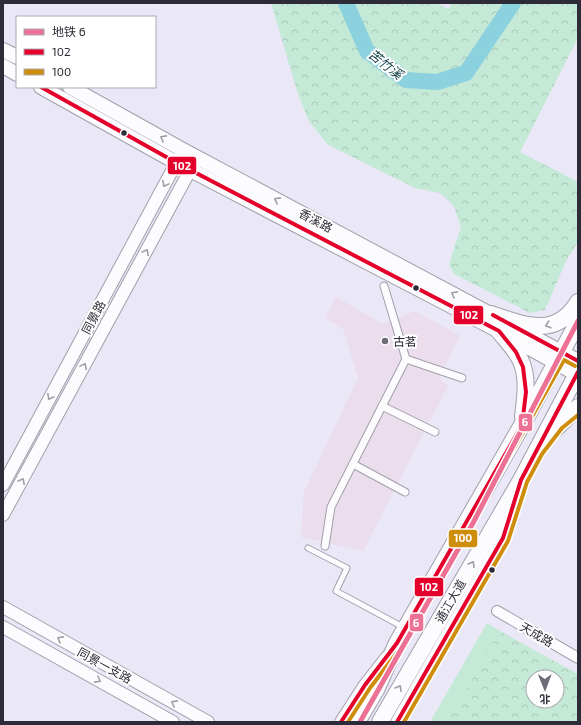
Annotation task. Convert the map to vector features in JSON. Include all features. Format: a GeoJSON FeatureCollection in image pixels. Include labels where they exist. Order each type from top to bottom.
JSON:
{"type":"FeatureCollection","features":[{"type":"Feature","properties":{"kind":"main road"},"geometry":{"type":"LineString","coordinates":[[3,50],[16,56]]}},
{"type":"Feature","properties":{"kind":"main road"},"geometry":{"type":"LineString","coordinates":[[3,66],[16,73]]}},
{"type":"Feature","properties":{"kind":"main road","name":"香溪路"},"geometry":{"type":"LineString","coordinates":[[42,88],[190,170],[499,331],[559,358]]}},
{"type":"Feature","properties":{"kind":"main road","name":"香溪路"},"geometry":{"type":"LineString","coordinates":[[72,88],[183,150],[491,314],[559,358]]}},
{"type":"Feature","properties":{"kind":"main road"},"geometry":{"type":"LineString","coordinates":[[491,314],[527,326],[540,327],[565,317],[574,309],[578,302]]}},
{"type":"Feature","properties":{"kind":"main road","name":"通江大道"},"geometry":{"type":"LineString","coordinates":[[357,722],[376,690],[397,643],[522,425],[578,322]]}},
{"type":"Feature","properties":{"kind":"main road"},"geometry":{"type":"LineString","coordinates":[[499,331],[520,358],[524,374],[526,392],[522,425]]}},
{"type":"Feature","properties":{"kind":"main road"},"geometry":{"type":"LineString","coordinates":[[559,358],[578,371]]}},
{"type":"Feature","properties":{"kind":"main road","name":"通江大道"},"geometry":{"type":"LineString","coordinates":[[380,722],[521,480],[578,371]]}},
{"type":"Feature","properties":{"kind":"main road"},"geometry":{"type":"LineString","coordinates":[[537,450],[558,424],[578,407]]}},
{"type":"Feature","properties":{"kind":"street","name":"同景路"},"geometry":{"type":"LineString","coordinates":[[3,485],[183,150]]}},
{"type":"Feature","properties":{"kind":"street"},"geometry":{"type":"LineString","coordinates":[[3,515],[197,157]]}},
{"type":"Feature","properties":{"kind":"street"},"geometry":{"type":"LineString","coordinates":[[325,546],[331,507],[406,359],[384,286]]}},
{"type":"Feature","properties":{"kind":"street"},"geometry":{"type":"LineString","coordinates":[[406,359],[462,378]]}},
{"type":"Feature","properties":{"kind":"street"},"geometry":{"type":"LineString","coordinates":[[382,406],[435,432]]}},
{"type":"Feature","properties":{"kind":"street"},"geometry":{"type":"LineString","coordinates":[[353,464],[405,492]]}},
{"type":"Feature","properties":{"kind":"street","name":"通江大道"},"geometry":{"type":"LineString","coordinates":[[397,722],[503,538],[521,480]]}},
{"type":"Feature","properties":{"kind":"street","name":"同景一支路"},"geometry":{"type":"LineString","coordinates":[[3,607],[208,722]]}},
{"type":"Feature","properties":{"kind":"street","name":"天成路"},"geometry":{"type":"LineString","coordinates":[[497,611],[578,658]]}},
{"type":"Feature","properties":{"kind":"street","name":"同景一支路"},"geometry":{"type":"LineString","coordinates":[[3,627],[172,722]]}},
{"type":"Feature","properties":{"kind":"street","name":"通江大道"},"geometry":{"type":"LineString","coordinates":[[341,722],[364,684],[397,643]]}},
{"type":"Feature","properties":{"kind":"lane"},"geometry":{"type":"LineString","coordinates":[[308,548],[347,568],[336,591],[406,629]]}},
{"type":"Feature","properties":{"kind":"shaded area"},"geometry":{"type":"Polygon","coordinates":[[[336,297],[383,324],[415,311],[460,336],[439,378],[448,386],[363,551],[301,537],[304,492],[358,378],[343,329],[325,318],[336,297]]]}},
{"type":"Feature","properties":{"kind":"green space"},"geometry":{"type":"Polygon","coordinates":[[[271,3],[437,3],[448,9],[452,3],[578,3],[578,38],[520,152],[578,182],[578,242],[567,259],[545,310],[530,313],[454,274],[449,264],[461,227],[454,206],[440,193],[415,188],[328,145],[309,121],[298,94],[271,3]]]}},
{"type":"Feature","properties":{"kind":"green space"},"geometry":{"type":"Polygon","coordinates":[[[487,623],[500,631],[492,646],[525,671],[525,709],[561,709],[567,722],[430,722],[487,623]]]}},
{"type":"Feature","properties":{"kind":"green space"},"geometry":{"type":"Polygon","coordinates":[[[500,631],[578,674],[578,722],[448,722],[500,631]]]}},
{"type":"Feature","properties":{"kind":"waterway","name":"苦竹溪"},"geometry":{"type":"LineString","coordinates":[[346,3],[367,51],[406,80],[437,82],[466,73],[513,3]]}},
{"type":"Feature","properties":{"kind":"metro line","name":"6"},"geometry":{"type":"LineString","coordinates":[[360,722],[473,523],[578,321]]}},
{"type":"Feature","properties":{"kind":"transit line","name":"102"},"geometry":{"type":"LineString","coordinates":[[43,88],[177,163],[499,331],[516,352],[523,367],[526,392],[522,425],[397,643],[365,685],[341,722]]}},
{"type":"Feature","properties":{"kind":"transit line","name":"102"},"geometry":{"type":"LineString","coordinates":[[493,315],[578,361]]}},
{"type":"Feature","properties":{"kind":"transit line","name":"100"},"geometry":{"type":"LineString","coordinates":[[348,722],[370,688],[402,646],[564,360],[575,366]]}},
{"type":"Feature","properties":{"kind":"transit line","name":"102"},"geometry":{"type":"LineString","coordinates":[[397,722],[503,538],[521,480],[578,372]]}},
{"type":"Feature","properties":{"kind":"transit line","name":"100"},"geometry":{"type":"LineString","coordinates":[[404,722],[508,541],[527,482],[542,454],[562,428],[578,415]]}},
{"type":"Feature","properties":{"kind":"place","name":"古茗"},"geometry":{"type":"Point","coordinates":[385,341]}}]}
